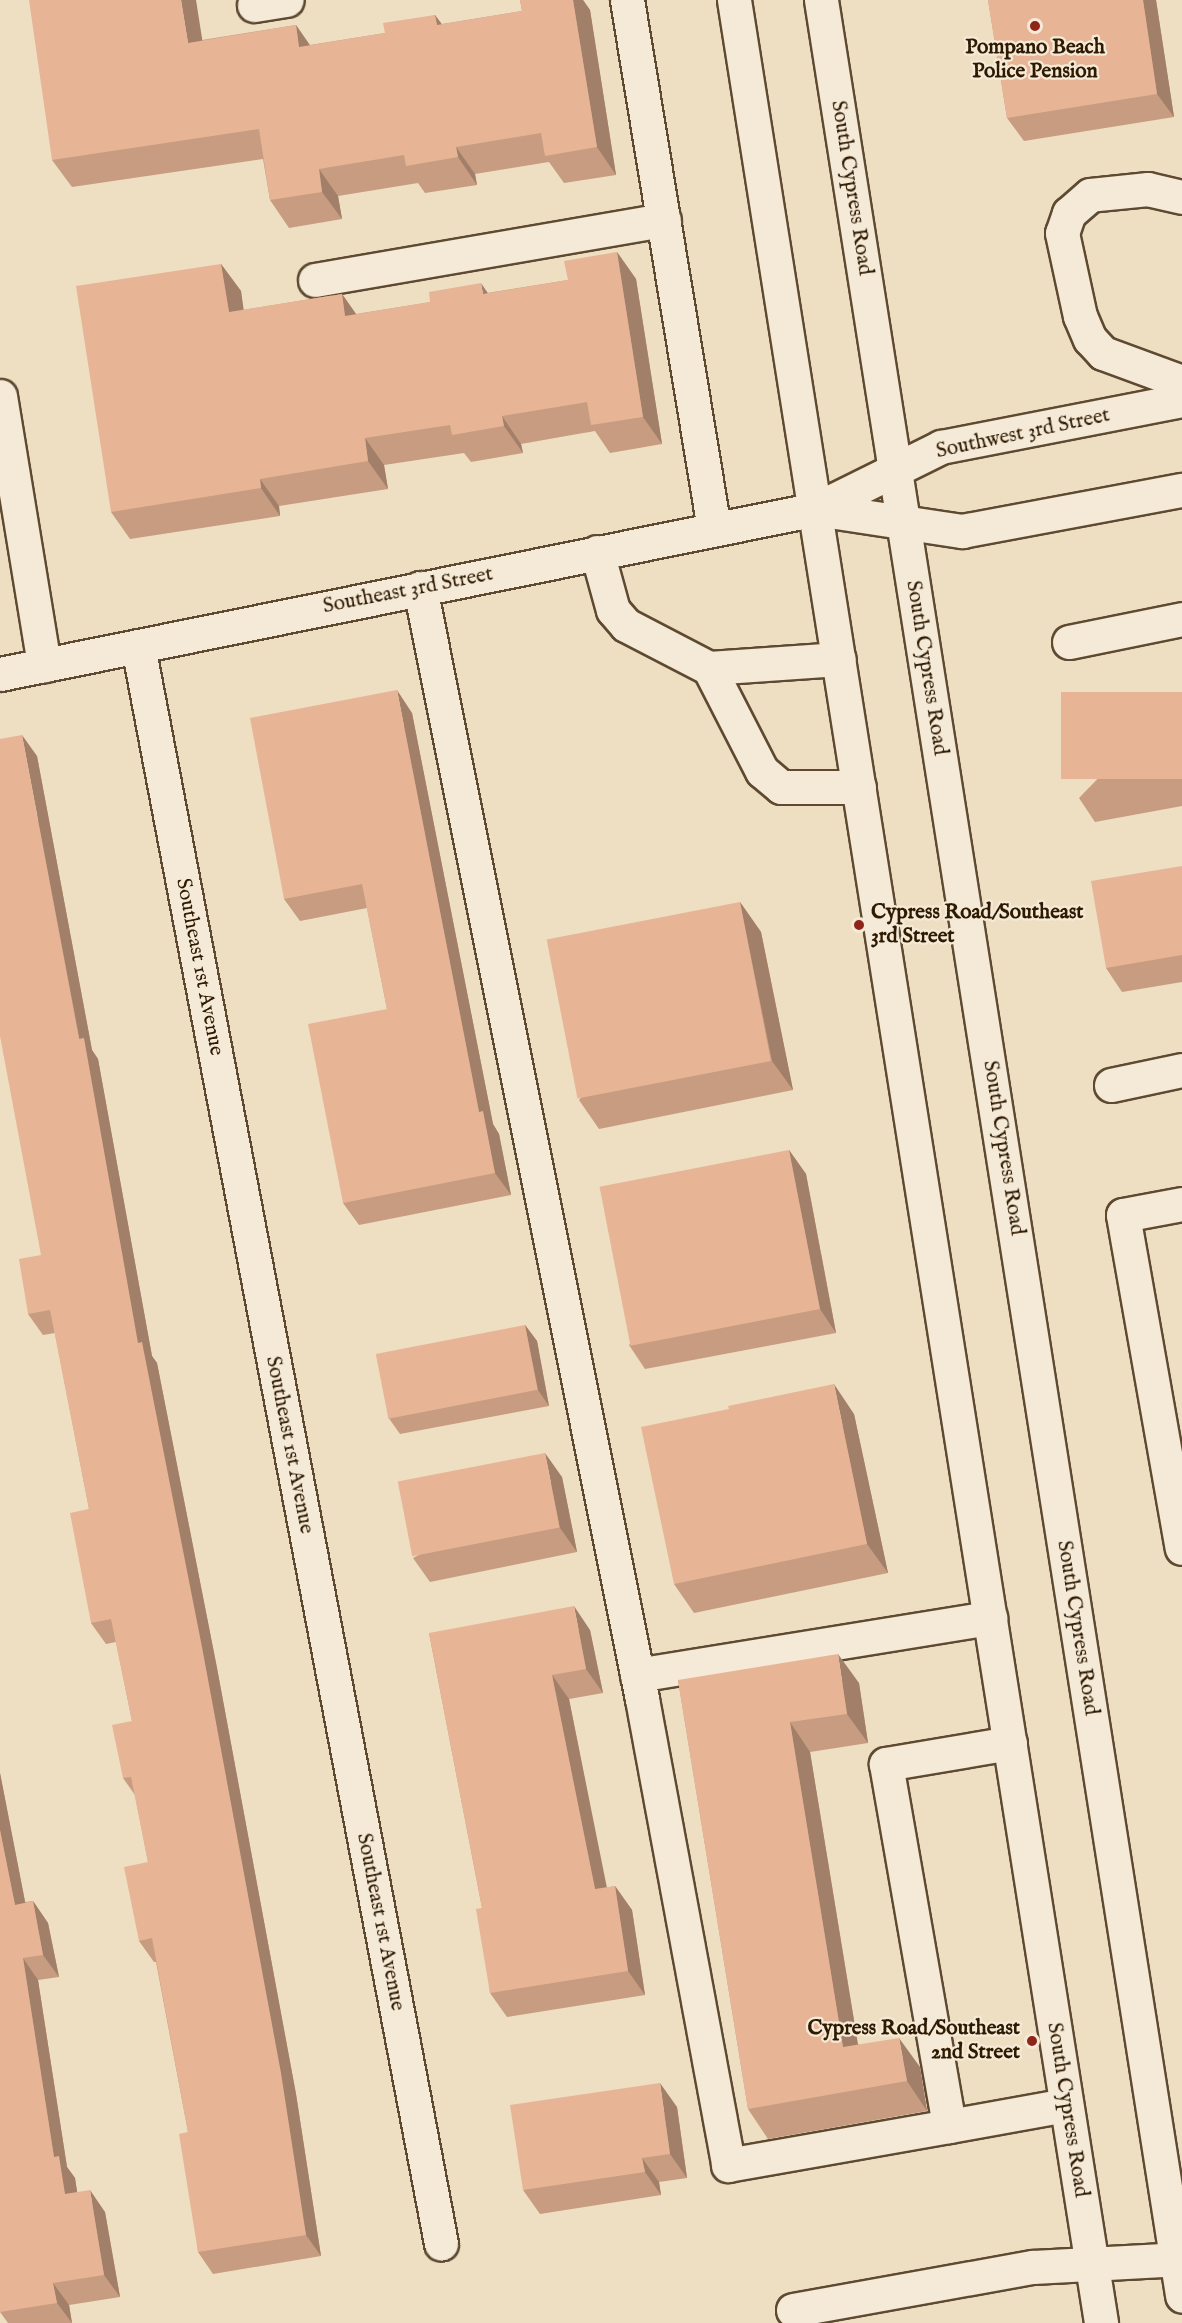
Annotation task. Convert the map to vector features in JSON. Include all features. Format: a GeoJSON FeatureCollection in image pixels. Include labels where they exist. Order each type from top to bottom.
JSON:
{"type":"FeatureCollection","features":[{"type":"Feature","properties":{"kind":"street"},"geometry":{"type":"LineString","coordinates":[[254,6],[287,0]]}},
{"type":"Feature","properties":{"kind":"street"},"geometry":{"type":"LineString","coordinates":[[627,0],[714,529]]}},
{"type":"Feature","properties":{"kind":"street","name":"South Cypress Road"},"geometry":{"type":"LineString","coordinates":[[734,0],[1101,2323]]}},
{"type":"Feature","properties":{"kind":"street","name":"South Cypress Road"},"geometry":{"type":"LineString","coordinates":[[821,0],[1179,2259],[1182,2296]]}},
{"type":"Feature","properties":{"kind":"street"},"geometry":{"type":"LineString","coordinates":[[1182,197],[1148,189],[1090,195],[1069,213],[1062,233],[1080,316],[1090,339],[1103,353],[1182,382]]}},
{"type":"Feature","properties":{"kind":"street"},"geometry":{"type":"LineString","coordinates":[[315,280],[664,220]]}},
{"type":"Feature","properties":{"kind":"street"},"geometry":{"type":"LineString","coordinates":[[0,396],[44,664]]}},
{"type":"Feature","properties":{"kind":"street","name":"Southwest 3rd Street"},"geometry":{"type":"LineString","coordinates":[[816,509],[941,447],[1182,400]]}},
{"type":"Feature","properties":{"kind":"street"},"geometry":{"type":"LineString","coordinates":[[816,509],[903,524],[962,531],[1182,490]]}},
{"type":"Feature","properties":{"kind":"street","name":"Southeast 3rd Street"},"geometry":{"type":"LineString","coordinates":[[0,674],[816,509]]}},
{"type":"Feature","properties":{"kind":"street"},"geometry":{"type":"LineString","coordinates":[[597,552],[613,610],[626,625],[709,668],[839,659]]}},
{"type":"Feature","properties":{"kind":"street"},"geometry":{"type":"LineString","coordinates":[[420,588],[637,1675],[728,2165],[1066,2105]]}},
{"type":"Feature","properties":{"kind":"street"},"geometry":{"type":"LineString","coordinates":[[1070,642],[1182,619]]}},
{"type":"Feature","properties":{"kind":"street","name":"Southeast 1st Avenue"},"geometry":{"type":"LineString","coordinates":[[138,646],[441,2244]]}},
{"type":"Feature","properties":{"kind":"street"},"geometry":{"type":"LineString","coordinates":[[709,668],[762,771],[781,787],[859,787]]}},
{"type":"Feature","properties":{"kind":"street"},"geometry":{"type":"LineString","coordinates":[[1111,1085],[1182,1070]]}},
{"type":"Feature","properties":{"kind":"street"},"geometry":{"type":"LineString","coordinates":[[1182,1204],[1123,1215],[1182,1548]]}},
{"type":"Feature","properties":{"kind":"street"},"geometry":{"type":"LineString","coordinates":[[637,1675],[990,1618]]}},
{"type":"Feature","properties":{"kind":"street"},"geometry":{"type":"LineString","coordinates":[[950,2126],[886,1764],[1010,1743]]}},
{"type":"Feature","properties":{"kind":"street"},"geometry":{"type":"LineString","coordinates":[[793,2310],[1033,2267],[1179,2259]]}},
{"type":"Feature","properties":{"kind":"building"},"geometry":{"type":"Polygon","coordinates":[[[29,0],[181,0],[188,43],[296,25],[299,47],[385,33],[383,23],[435,15],[437,25],[522,11],[520,0],[573,0],[597,147],[545,156],[541,133],[456,147],[458,157],[406,166],[404,155],[319,169],[322,192],[270,200],[259,129],[52,160],[29,0]]]}},
{"type":"Feature","properties":{"kind":"building"},"geometry":{"type":"Polygon","coordinates":[[[988,0],[1143,0],[1157,94],[1007,118],[988,0]]]}},
{"type":"Feature","properties":{"kind":"building"},"geometry":{"type":"Polygon","coordinates":[[[617,252],[643,417],[591,425],[587,402],[502,416],[504,426],[452,435],[450,425],[365,438],[368,461],[260,479],[261,488],[111,512],[76,286],[221,264],[229,312],[342,294],[345,316],[430,302],[429,292],[481,283],[483,294],[568,280],[564,261],[617,252]]]}},
{"type":"Feature","properties":{"kind":"building"},"geometry":{"type":"Polygon","coordinates":[[[397,690],[479,1112],[483,1111],[495,1173],[343,1203],[308,1024],[387,1009],[362,884],[284,899],[250,718],[397,690]]]}},
{"type":"Feature","properties":{"kind":"building"},"geometry":{"type":"Polygon","coordinates":[[[1061,692],[1182,692],[1182,779],[1061,779],[1061,692]]]}},
{"type":"Feature","properties":{"kind":"building"},"geometry":{"type":"Polygon","coordinates":[[[22,735],[79,1039],[84,1038],[138,1343],[142,1342],[202,1647],[281,2073],[306,2235],[198,2252],[179,2134],[188,2132],[152,1938],[139,1941],[124,1867],[148,1862],[131,1777],[123,1778],[112,1725],[132,1721],[111,1619],[91,1623],[70,1513],[89,1509],[50,1310],[28,1314],[19,1259],[41,1255],[0,1036],[0,739],[22,735]]]}},
{"type":"Feature","properties":{"kind":"building"},"geometry":{"type":"Polygon","coordinates":[[[1182,866],[1182,955],[1106,968],[1091,881],[1182,866]]]}},
{"type":"Feature","properties":{"kind":"building"},"geometry":{"type":"Polygon","coordinates":[[[740,902],[771,1061],[578,1099],[547,940],[740,902]]]}},
{"type":"Feature","properties":{"kind":"building"},"geometry":{"type":"Polygon","coordinates":[[[789,1150],[820,1309],[630,1346],[600,1187],[789,1150]]]}},
{"type":"Feature","properties":{"kind":"building"},"geometry":{"type":"Polygon","coordinates":[[[525,1325],[538,1390],[388,1419],[376,1354],[525,1325]]]}},
{"type":"Feature","properties":{"kind":"building"},"geometry":{"type":"Polygon","coordinates":[[[834,1384],[867,1544],[674,1584],[641,1427],[834,1384]]]}},
{"type":"Feature","properties":{"kind":"building"},"geometry":{"type":"Polygon","coordinates":[[[545,1453],[560,1528],[412,1556],[398,1482],[545,1453]]]}},
{"type":"Feature","properties":{"kind":"building"},"geometry":{"type":"Polygon","coordinates":[[[574,1606],[586,1669],[552,1675],[595,1889],[615,1886],[628,1971],[490,1993],[476,1909],[482,1908],[429,1633],[574,1606]]]}},
{"type":"Feature","properties":{"kind":"building"},"geometry":{"type":"Polygon","coordinates":[[[838,1654],[847,1714],[790,1722],[843,2047],[899,2038],[907,2081],[748,2109],[678,1680],[838,1654]]]}},
{"type":"Feature","properties":{"kind":"building"},"geometry":{"type":"Polygon","coordinates":[[[0,1830],[15,1905],[33,1901],[43,1955],[23,1958],[54,2157],[59,2156],[65,2194],[90,2190],[104,2275],[53,2283],[57,2303],[0,2312],[0,1830]]]}},
{"type":"Feature","properties":{"kind":"building"},"geometry":{"type":"Polygon","coordinates":[[[660,2083],[670,2154],[642,2158],[645,2172],[523,2190],[510,2105],[660,2083]]]}},
{"type":"Feature","properties":{"kind":"place","name":"Pompano Beach Police Pension"},"geometry":{"type":"Point","coordinates":[1035,26]}},
{"type":"Feature","properties":{"kind":"place","name":"Cypress Road/Southeast 3rd Street"},"geometry":{"type":"Point","coordinates":[859,925]}},
{"type":"Feature","properties":{"kind":"place","name":"Cypress Road/Southeast 2nd Street"},"geometry":{"type":"Point","coordinates":[1032,2041]}}]}
